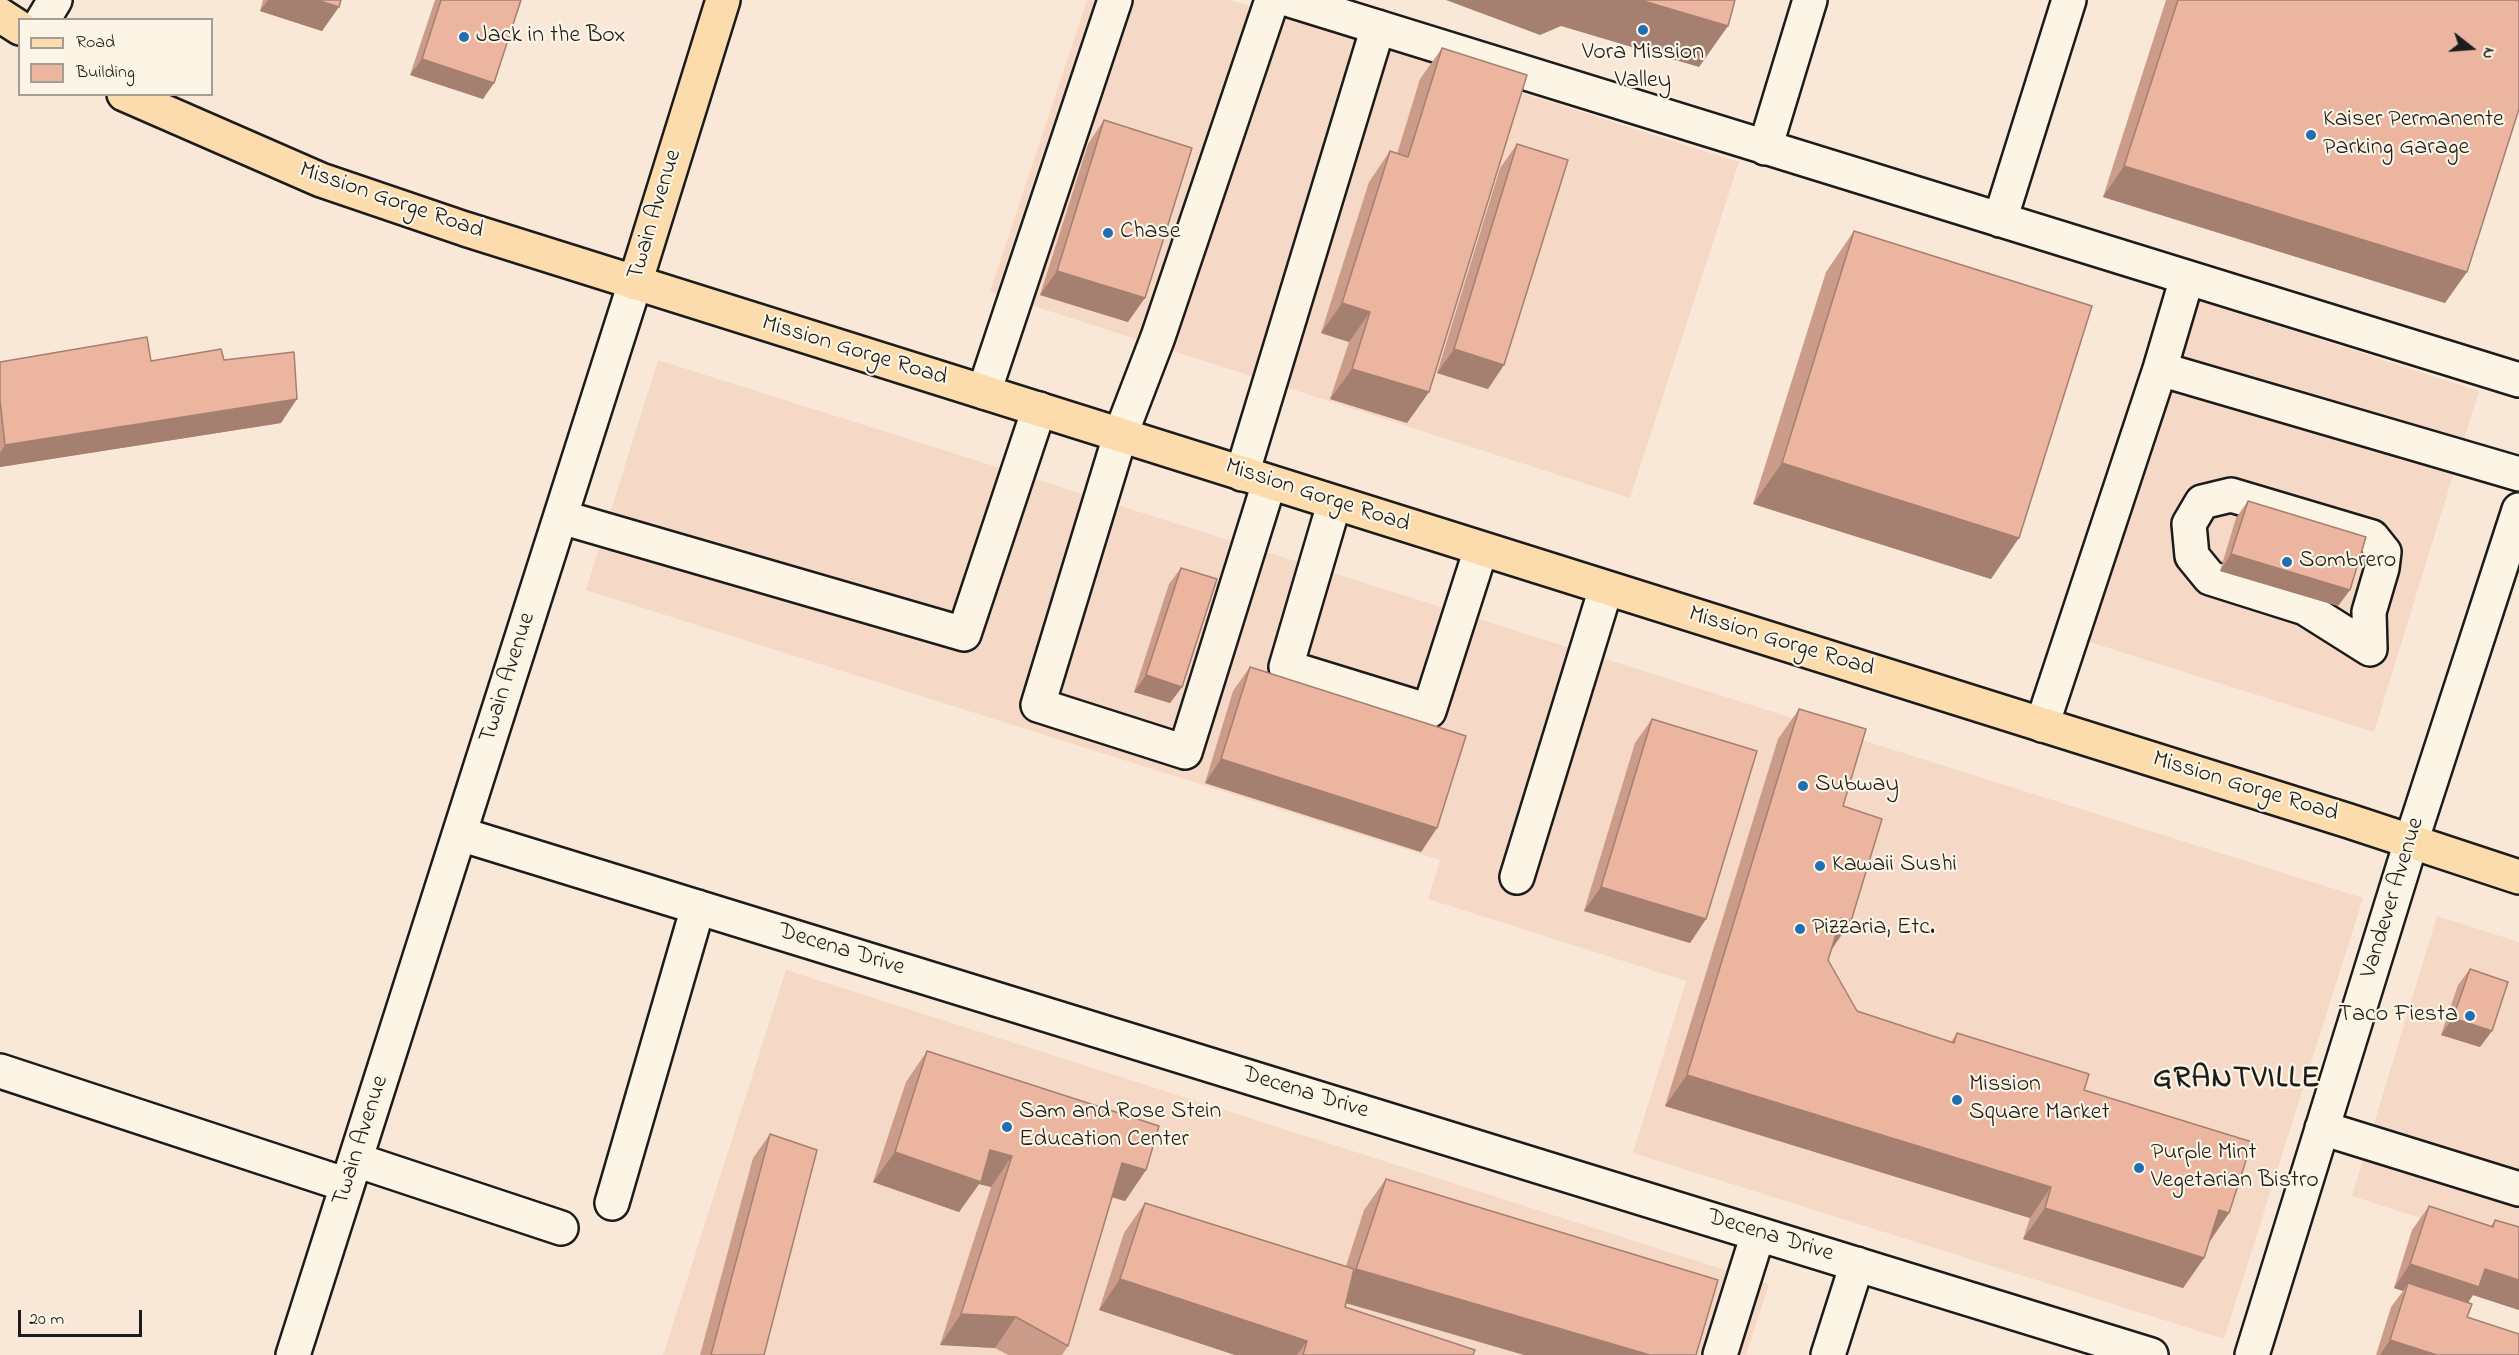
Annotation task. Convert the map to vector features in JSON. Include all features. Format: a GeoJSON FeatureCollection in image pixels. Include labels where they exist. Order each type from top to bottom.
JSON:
{"type":"FeatureCollection","features":[{"type":"Feature","properties":{"kind":"main road","name":"Twain Avenue"},"geometry":{"type":"LineString","coordinates":[[635,283],[723,0]]}},
{"type":"Feature","properties":{"kind":"main road"},"geometry":{"type":"LineString","coordinates":[[0,15],[18,27]]}},
{"type":"Feature","properties":{"kind":"main road","name":"Mission Gorge Road"},"geometry":{"type":"LineString","coordinates":[[129,96],[321,180],[465,229],[2519,877]]}},
{"type":"Feature","properties":{"kind":"street"},"geometry":{"type":"LineString","coordinates":[[44,18],[55,0]]}},
{"type":"Feature","properties":{"kind":"street"},"geometry":{"type":"LineString","coordinates":[[984,392],[1115,0]]}},
{"type":"Feature","properties":{"kind":"street"},"geometry":{"type":"LineString","coordinates":[[1272,0],[1158,337],[1120,436],[1038,705],[1185,752],[1256,478],[1378,27]]}},
{"type":"Feature","properties":{"kind":"street"},"geometry":{"type":"LineString","coordinates":[[1290,0],[2519,380]]}},
{"type":"Feature","properties":{"kind":"street"},"geometry":{"type":"LineString","coordinates":[[1765,148],[1810,0]]}},
{"type":"Feature","properties":{"kind":"street"},"geometry":{"type":"LineString","coordinates":[[2000,220],[2069,0]]}},
{"type":"Feature","properties":{"kind":"street"},"geometry":{"type":"LineString","coordinates":[[2042,725],[2160,369],[2187,278]]}},
{"type":"Feature","properties":{"kind":"street","name":"Twain Avenue"},"geometry":{"type":"LineString","coordinates":[[293,1355],[635,283]]}},
{"type":"Feature","properties":{"kind":"street"},"geometry":{"type":"LineString","coordinates":[[2160,369],[2519,474]]}},
{"type":"Feature","properties":{"kind":"street"},"geometry":{"type":"LineString","coordinates":[[561,517],[964,634],[1038,410]]}},
{"type":"Feature","properties":{"kind":"street"},"geometry":{"type":"LineString","coordinates":[[2231,495],[2372,537],[2384,552],[2382,568],[2369,612],[2370,649],[2305,608],[2210,578],[2192,556],[2189,524],[2202,502],[2231,495]]}},
{"type":"Feature","properties":{"kind":"street"},"geometry":{"type":"LineString","coordinates":[[1334,504],[1286,667],[1429,711],[1481,549]]}},
{"type":"Feature","properties":{"kind":"street","name":"Vandever Avenue"},"geometry":{"type":"LineString","coordinates":[[2252,1355],[2411,842],[2508,579],[2519,510]]}},
{"type":"Feature","properties":{"kind":"street"},"geometry":{"type":"LineString","coordinates":[[1517,877],[1606,588]]}},
{"type":"Feature","properties":{"kind":"street","name":"Decena Drive"},"geometry":{"type":"LineString","coordinates":[[460,834],[2151,1355]]}},
{"type":"Feature","properties":{"kind":"street"},"geometry":{"type":"LineString","coordinates":[[612,1203],[698,907]]}},
{"type":"Feature","properties":{"kind":"street"},"geometry":{"type":"LineString","coordinates":[[0,1071],[352,1172],[561,1228]]}},
{"type":"Feature","properties":{"kind":"street"},"geometry":{"type":"LineString","coordinates":[[2322,1128],[2519,1189]]}},
{"type":"Feature","properties":{"kind":"street"},"geometry":{"type":"LineString","coordinates":[[1720,1355],[1758,1234]]}},
{"type":"Feature","properties":{"kind":"street"},"geometry":{"type":"LineString","coordinates":[[1828,1355],[1857,1264]]}},
{"type":"Feature","properties":{"kind":"shaded area"},"geometry":{"type":"Polygon","coordinates":[[[1087,0],[1230,0],[1739,162],[1630,498],[990,292],[1087,0]]]}},
{"type":"Feature","properties":{"kind":"shaded area"},"geometry":{"type":"Polygon","coordinates":[[[2191,298],[2479,391],[2374,732],[2080,639],[2191,298]]]}},
{"type":"Feature","properties":{"kind":"shaded area"},"geometry":{"type":"Polygon","coordinates":[[[658,360],[2363,898],[2224,1339],[1633,1153],[1686,981],[1428,899],[1440,860],[586,590],[658,360]]]}},
{"type":"Feature","properties":{"kind":"shaded area"},"geometry":{"type":"Polygon","coordinates":[[[2437,916],[2519,942],[2519,1250],[2352,1196],[2437,916]]]}},
{"type":"Feature","properties":{"kind":"shaded area","name":"Sam and Rose Stein Education Center"},"geometry":{"type":"Polygon","coordinates":[[[786,970],[1769,1284],[1746,1355],[663,1355],[786,970]]]}},
{"type":"Feature","properties":{"kind":"building"},"geometry":{"type":"Polygon","coordinates":[[[317,0],[341,0],[339,7],[317,0]]]}},
{"type":"Feature","properties":{"kind":"building"},"geometry":{"type":"Polygon","coordinates":[[[441,0],[521,0],[494,83],[422,59],[441,0]]]}},
{"type":"Feature","properties":{"kind":"building"},"geometry":{"type":"Polygon","coordinates":[[[1640,0],[1735,0],[1728,26],[1640,0]]]}},
{"type":"Feature","properties":{"kind":"building","name":"Kaiser Permanente Parking Garage"},"geometry":{"type":"Polygon","coordinates":[[[2178,0],[2519,0],[2519,109],[2467,272],[2124,166],[2178,0]]]}},
{"type":"Feature","properties":{"kind":"building"},"geometry":{"type":"Polygon","coordinates":[[[1442,48],[1527,75],[1429,392],[1352,369],[1370,312],[1342,303],[1390,151],[1408,157],[1442,48]]]}},
{"type":"Feature","properties":{"kind":"building","name":"Chase"},"geometry":{"type":"Polygon","coordinates":[[[1104,120],[1192,148],[1145,298],[1057,271],[1104,120]]]}},
{"type":"Feature","properties":{"kind":"building"},"geometry":{"type":"Polygon","coordinates":[[[1517,144],[1568,160],[1504,365],[1454,349],[1517,144]]]}},
{"type":"Feature","properties":{"kind":"building"},"geometry":{"type":"Polygon","coordinates":[[[1854,231],[2092,306],[2019,538],[1782,463],[1854,231]]]}},
{"type":"Feature","properties":{"kind":"building"},"geometry":{"type":"Polygon","coordinates":[[[147,337],[151,361],[221,349],[224,360],[294,352],[297,399],[5,445],[0,400],[0,362],[147,337]]]}},
{"type":"Feature","properties":{"kind":"building","name":"Sombrero"},"geometry":{"type":"Polygon","coordinates":[[[2248,501],[2366,537],[2350,590],[2231,554],[2248,501]]]}},
{"type":"Feature","properties":{"kind":"building"},"geometry":{"type":"Polygon","coordinates":[[[1181,568],[1217,579],[1182,687],[1146,675],[1181,568]]]}},
{"type":"Feature","properties":{"kind":"building"},"geometry":{"type":"Polygon","coordinates":[[[1250,667],[1466,736],[1437,828],[1221,759],[1250,667]]]}},
{"type":"Feature","properties":{"kind":"building"},"geometry":{"type":"Polygon","coordinates":[[[1799,709],[1866,729],[1843,806],[1882,819],[1851,921],[1841,918],[1828,960],[1857,1011],[1954,1043],[1957,1033],[2089,1074],[2084,1090],[2252,1142],[2229,1213],[2219,1210],[2204,1258],[2045,1208],[2051,1187],[1687,1075],[1799,709]]]}},
{"type":"Feature","properties":{"kind":"building"},"geometry":{"type":"Polygon","coordinates":[[[1652,719],[1757,751],[1706,919],[1601,887],[1652,719]]]}},
{"type":"Feature","properties":{"kind":"building"},"geometry":{"type":"Polygon","coordinates":[[[2470,969],[2508,982],[2492,1031],[2453,1018],[2470,969]]]}},
{"type":"Feature","properties":{"kind":"building"},"geometry":{"type":"Polygon","coordinates":[[[927,1051],[1159,1126],[1146,1170],[1122,1163],[1068,1346],[1016,1317],[961,1314],[1012,1156],[990,1150],[981,1182],[895,1152],[927,1051]]]}},
{"type":"Feature","properties":{"kind":"building"},"geometry":{"type":"Polygon","coordinates":[[[770,1134],[817,1150],[764,1355],[711,1355],[770,1134]]]}},
{"type":"Feature","properties":{"kind":"building"},"geometry":{"type":"Polygon","coordinates":[[[1386,1179],[1718,1280],[1696,1355],[1650,1355],[1356,1269],[1386,1179]]]}},
{"type":"Feature","properties":{"kind":"building"},"geometry":{"type":"Polygon","coordinates":[[[1145,1203],[1354,1269],[1345,1307],[1475,1350],[1473,1355],[1303,1355],[1307,1341],[1120,1279],[1145,1203]]]}},
{"type":"Feature","properties":{"kind":"building"},"geometry":{"type":"Polygon","coordinates":[[[2429,1206],[2493,1227],[2495,1220],[2519,1227],[2519,1280],[2485,1269],[2479,1287],[2410,1264],[2429,1206]]]}},
{"type":"Feature","properties":{"kind":"building"},"geometry":{"type":"Polygon","coordinates":[[[2408,1283],[2472,1304],[2467,1317],[2519,1334],[2519,1355],[2437,1355],[2390,1340],[2408,1283]]]}},
{"type":"Feature","properties":{"kind":"place","name":"Vora Mission Valley"},"geometry":{"type":"Point","coordinates":[1643,30]}},
{"type":"Feature","properties":{"kind":"place","name":"Jack in the Box"},"geometry":{"type":"Point","coordinates":[464,37]}},
{"type":"Feature","properties":{"kind":"place","name":"Kaiser Permanente Parking Garage"},"geometry":{"type":"Point","coordinates":[2311,135]}},
{"type":"Feature","properties":{"kind":"place","name":"Chase"},"geometry":{"type":"Point","coordinates":[1108,233]}},
{"type":"Feature","properties":{"kind":"place","name":"Sombrero"},"geometry":{"type":"Point","coordinates":[2287,562]}},
{"type":"Feature","properties":{"kind":"place","name":"Subway"},"geometry":{"type":"Point","coordinates":[1803,786]}},
{"type":"Feature","properties":{"kind":"place","name":"Kawaii Sushi"},"geometry":{"type":"Point","coordinates":[1820,866]}},
{"type":"Feature","properties":{"kind":"place","name":"Pizzaria, Etc."},"geometry":{"type":"Point","coordinates":[1800,929]}},
{"type":"Feature","properties":{"kind":"place","name":"Taco Fiesta"},"geometry":{"type":"Point","coordinates":[2470,1016]}},
{"type":"Feature","properties":{"kind":"place","name":"Mission Square Market"},"geometry":{"type":"Point","coordinates":[1957,1100]}},
{"type":"Feature","properties":{"kind":"place","name":"Sam and Rose Stein Education Center"},"geometry":{"type":"Point","coordinates":[1007,1127]}},
{"type":"Feature","properties":{"kind":"place","name":"Purple Mint Vegetarian Bistro"},"geometry":{"type":"Point","coordinates":[2139,1168]}},
{"type":"Feature","properties":{"kind":"district","name":"GRANTVILLE"},"geometry":{"type":"Point","coordinates":[2237,1081]}}]}
